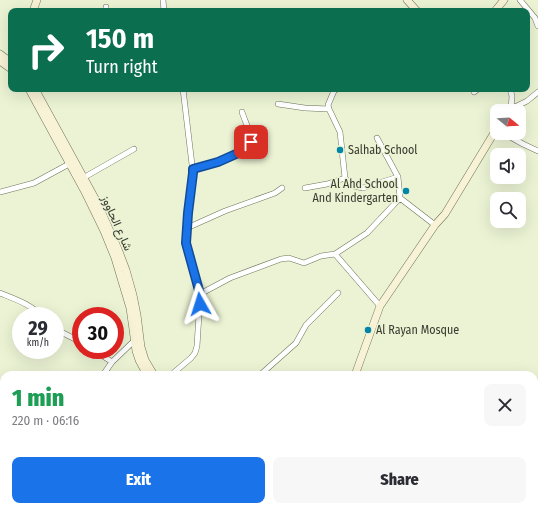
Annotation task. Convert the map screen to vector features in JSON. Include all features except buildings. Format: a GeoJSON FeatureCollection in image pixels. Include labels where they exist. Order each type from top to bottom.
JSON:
{"type":"FeatureCollection","features":[{"type":"Feature","properties":{"kind":"main road"},"geometry":{"type":"LineString","coordinates":[[407,0],[414,8]]}},
{"type":"Feature","properties":{"kind":"main road"},"geometry":{"type":"LineString","coordinates":[[498,8],[504,0]]}},
{"type":"Feature","properties":{"kind":"main road"},"geometry":{"type":"LineString","coordinates":[[31,92],[88,198],[104,231],[115,258],[130,308],[136,351],[145,371]]}},
{"type":"Feature","properties":{"kind":"main road","name":"شارع الحاووز"},"geometry":{"type":"LineString","coordinates":[[37,92],[98,204],[126,270],[137,315],[141,346],[145,360],[152,371]]}},
{"type":"Feature","properties":{"kind":"main road"},"geometry":{"type":"LineString","coordinates":[[356,371],[380,306],[435,226],[445,214],[490,140]]}},
{"type":"Feature","properties":{"kind":"street"},"geometry":{"type":"LineString","coordinates":[[520,0],[527,8]]}},
{"type":"Feature","properties":{"kind":"street"},"geometry":{"type":"LineString","coordinates":[[530,12],[535,18],[538,26]]}},
{"type":"Feature","properties":{"kind":"street"},"geometry":{"type":"LineString","coordinates":[[176,371],[191,358],[196,350],[200,294],[186,243],[193,169],[183,92]]}},
{"type":"Feature","properties":{"kind":"street"},"geometry":{"type":"LineString","coordinates":[[334,92],[328,105],[340,132],[345,178],[352,186],[363,188],[398,176]]}},
{"type":"Feature","properties":{"kind":"street"},"geometry":{"type":"LineString","coordinates":[[511,92],[511,104]]}},
{"type":"Feature","properties":{"kind":"street"},"geometry":{"type":"LineString","coordinates":[[521,104],[538,92]]}},
{"type":"Feature","properties":{"kind":"street"},"geometry":{"type":"LineString","coordinates":[[278,104],[305,108],[329,109]]}},
{"type":"Feature","properties":{"kind":"street"},"geometry":{"type":"LineString","coordinates":[[193,169],[218,162],[249,147],[251,138],[242,112]]}},
{"type":"Feature","properties":{"kind":"street"},"geometry":{"type":"LineString","coordinates":[[377,138],[398,176],[400,198],[435,226]]}},
{"type":"Feature","properties":{"kind":"street"},"geometry":{"type":"LineString","coordinates":[[515,140],[538,150]]}},
{"type":"Feature","properties":{"kind":"street"},"geometry":{"type":"LineString","coordinates":[[84,178],[134,149]]}},
{"type":"Feature","properties":{"kind":"street"},"geometry":{"type":"LineString","coordinates":[[0,192],[34,183],[69,164]]}},
{"type":"Feature","properties":{"kind":"street"},"geometry":{"type":"LineString","coordinates":[[305,188],[327,184],[345,178]]}},
{"type":"Feature","properties":{"kind":"street"},"geometry":{"type":"LineString","coordinates":[[187,228],[282,188]]}},
{"type":"Feature","properties":{"kind":"street"},"geometry":{"type":"LineString","coordinates":[[200,294],[230,278],[281,258],[289,258],[305,263],[320,256],[335,254],[367,233],[400,198]]}},
{"type":"Feature","properties":{"kind":"street"},"geometry":{"type":"LineString","coordinates":[[335,254],[380,306]]}},
{"type":"Feature","properties":{"kind":"street"},"geometry":{"type":"LineString","coordinates":[[0,292],[30,307]]}},
{"type":"Feature","properties":{"kind":"street"},"geometry":{"type":"LineString","coordinates":[[264,371],[296,343],[306,325],[338,293]]}},
{"type":"Feature","properties":{"kind":"street"},"geometry":{"type":"LineString","coordinates":[[106,371],[112,362],[135,340]]}},
{"type":"Feature","properties":{"kind":"street"},"geometry":{"type":"LineString","coordinates":[[108,359],[112,362]]}},
{"type":"Feature","properties":{"kind":"place","name":"Salhab School"},"geometry":{"type":"Point","coordinates":[340,150]}},
{"type":"Feature","properties":{"kind":"place","name":"Al Ahd School And Kindergarten"},"geometry":{"type":"Point","coordinates":[406,191]}},
{"type":"Feature","properties":{"kind":"place","name":"Al Rayan Mosque"},"geometry":{"type":"Point","coordinates":[368,330]}},
{"type":"Feature","properties":{"kind":"route"},"geometry":{"type":"LineString","coordinates":[[200,304],[200,294],[186,243],[193,169],[218,162],[245,150],[249,147],[251,142]]}}]}
